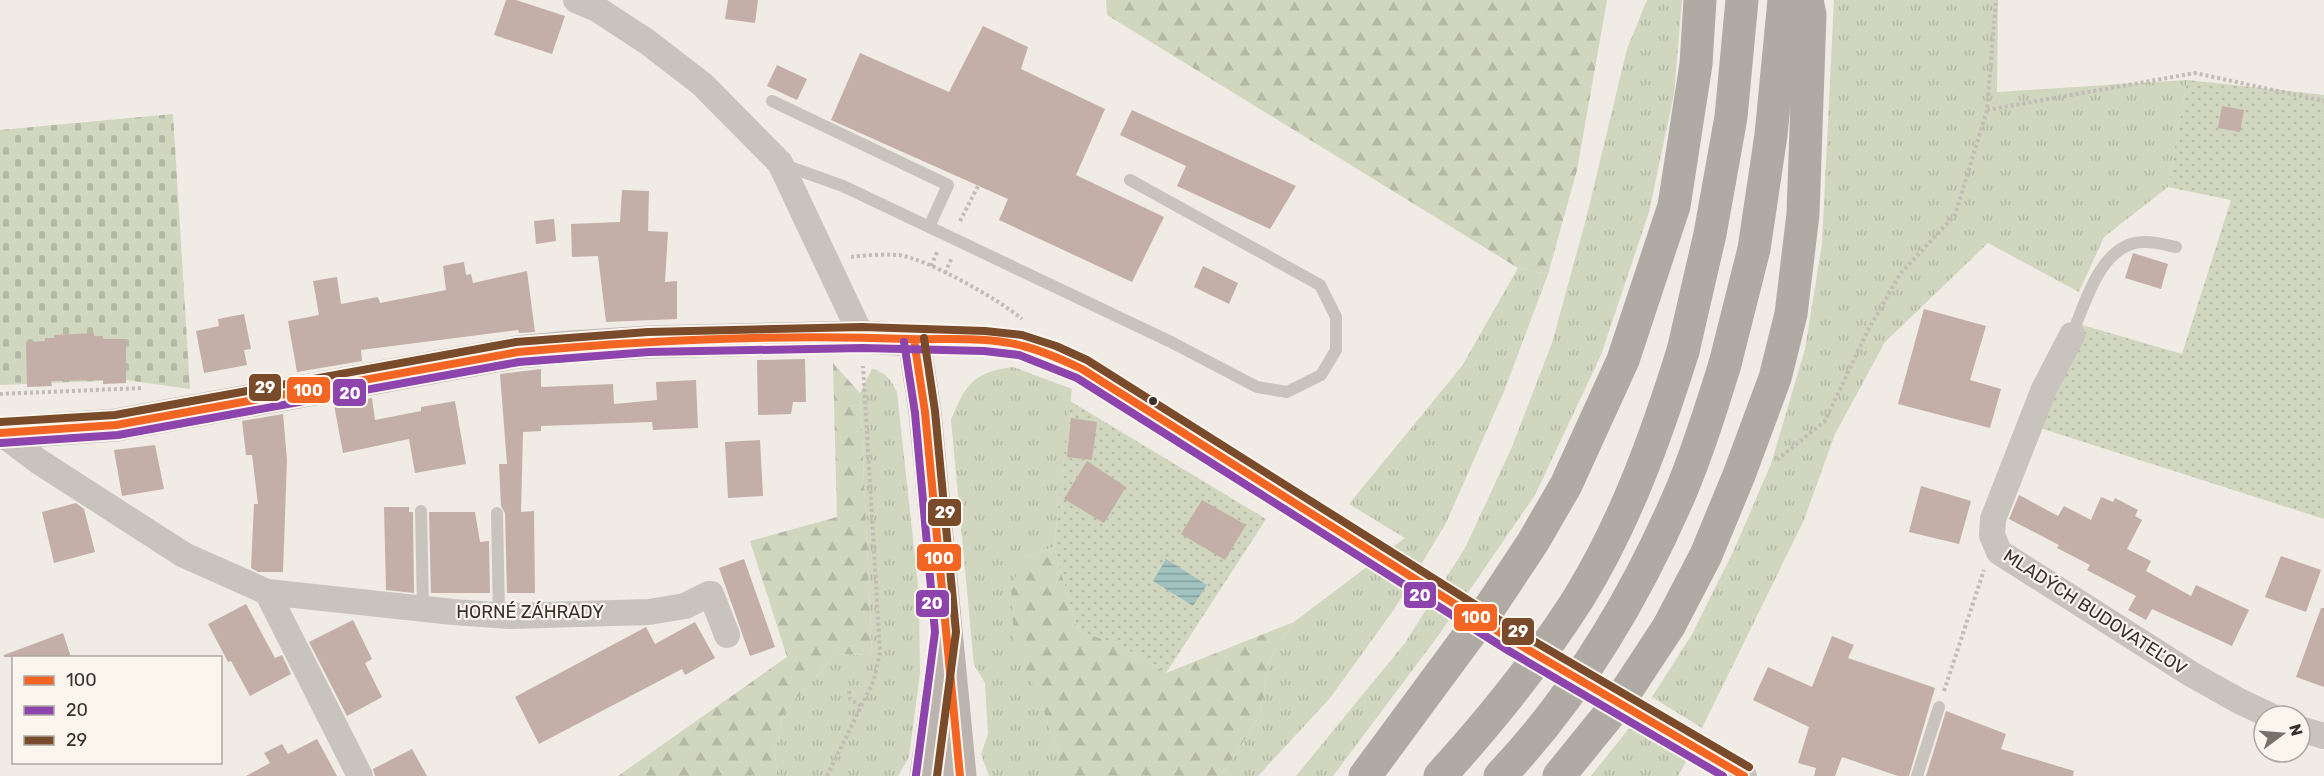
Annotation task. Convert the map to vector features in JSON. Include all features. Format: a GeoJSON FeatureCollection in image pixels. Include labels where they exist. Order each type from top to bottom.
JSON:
{"type":"FeatureCollection","features":[{"type":"Feature","properties":{"kind":"highway"},"geometry":{"type":"LineString","coordinates":[[1365,776],[1492,604],[1527,551],[1566,485],[1605,402],[1627,349],[1674,206],[1696,64],[1700,0]]}},
{"type":"Feature","properties":{"kind":"highway"},"geometry":{"type":"LineString","coordinates":[[1440,776],[1479,733],[1526,674],[1578,599],[1614,533],[1644,465],[1683,351],[1710,234],[1731,117],[1742,0]]}},
{"type":"Feature","properties":{"kind":"highway"},"geometry":{"type":"LineString","coordinates":[[1500,776],[1568,694],[1614,625],[1682,489],[1706,425],[1725,364],[1754,249],[1771,135],[1784,0]]}},
{"type":"Feature","properties":{"kind":"highway"},"geometry":{"type":"LineString","coordinates":[[1559,776],[1619,702],[1669,626],[1706,555],[1775,378],[1791,314],[1803,214],[1810,15],[1807,0]]}},
{"type":"Feature","properties":{"kind":"street"},"geometry":{"type":"LineString","coordinates":[[576,0],[597,9],[646,41],[702,84],[780,163],[826,261],[862,348]]}},
{"type":"Feature","properties":{"kind":"street","name":"MLADÝCH BUDOVATEĽOV"},"geometry":{"type":"LineString","coordinates":[[2072,335],[2044,389],[1993,519],[1992,535],[1999,552],[2191,674],[2252,707]]}},
{"type":"Feature","properties":{"kind":"street"},"geometry":{"type":"LineString","coordinates":[[914,339],[925,412],[960,776]]}},
{"type":"Feature","properties":{"kind":"street"},"geometry":{"type":"LineString","coordinates":[[1,433],[116,425],[447,364],[539,350],[649,342],[862,348],[914,339],[985,341],[1021,345],[1082,369],[1269,484],[1377,555]]}},
{"type":"Feature","properties":{"kind":"street","name":"HORNÉ ZÁHRADY"},"geometry":{"type":"LineString","coordinates":[[1,433],[38,461],[184,555],[267,592],[499,615],[649,612],[685,606],[711,594],[727,634]]}},
{"type":"Feature","properties":{"kind":"street"},"geometry":{"type":"LineString","coordinates":[[267,592],[360,776]]}},
{"type":"Feature","properties":{"kind":"street"},"geometry":{"type":"LineString","coordinates":[[926,776],[946,632]]}},
{"type":"Feature","properties":{"kind":"street"},"geometry":{"type":"LineString","coordinates":[[1515,642],[1744,776]]}},
{"type":"Feature","properties":{"kind":"lane"},"geometry":{"type":"LineString","coordinates":[[772,101],[948,185],[929,227]]}},
{"type":"Feature","properties":{"kind":"lane"},"geometry":{"type":"LineString","coordinates":[[780,163],[843,186],[1171,342],[1257,387],[1287,392],[1321,375],[1336,350],[1336,317],[1320,285],[1130,180]]}},
{"type":"Feature","properties":{"kind":"lane"},"geometry":{"type":"LineString","coordinates":[[2072,335],[2103,267],[2118,249],[2143,242],[2176,247]]}},
{"type":"Feature","properties":{"kind":"lane"},"geometry":{"type":"LineString","coordinates":[[422,511],[423,609]]}},
{"type":"Feature","properties":{"kind":"lane"},"geometry":{"type":"LineString","coordinates":[[497,513],[499,615]]}},
{"type":"Feature","properties":{"kind":"lane"},"geometry":{"type":"LineString","coordinates":[[1917,776],[1939,707]]}},
{"type":"Feature","properties":{"kind":"path"},"geometry":{"type":"LineString","coordinates":[[1774,462],[1825,421],[1867,332],[1900,274],[1955,215],[1987,111],[1995,0]]}},
{"type":"Feature","properties":{"kind":"path"},"geometry":{"type":"LineString","coordinates":[[1987,111],[2195,73],[2324,101]]}},
{"type":"Feature","properties":{"kind":"path"},"geometry":{"type":"LineString","coordinates":[[951,238],[978,186]]}},
{"type":"Feature","properties":{"kind":"path"},"geometry":{"type":"LineString","coordinates":[[826,261],[857,256],[899,255],[935,267],[1010,309],[1025,321]]}},
{"type":"Feature","properties":{"kind":"path"},"geometry":{"type":"LineString","coordinates":[[827,776],[874,680],[880,652],[862,348]]}},
{"type":"Feature","properties":{"kind":"path"},"geometry":{"type":"LineString","coordinates":[[0,394],[152,387]]}},
{"type":"Feature","properties":{"kind":"path"},"geometry":{"type":"LineString","coordinates":[[1939,707],[1974,593]]}},
{"type":"Feature","properties":{"kind":"path"},"geometry":{"type":"LineString","coordinates":[[849,691],[850,699],[861,706]]}},
{"type":"Feature","properties":{"kind":"green space"},"geometry":{"type":"Polygon","coordinates":[[[1106,0],[1607,0],[1577,170],[1548,274],[1518,268],[1107,15],[1106,0]]]}},
{"type":"Feature","properties":{"kind":"green space"},"geometry":{"type":"Polygon","coordinates":[[[1647,0],[1682,0],[1674,94],[1649,212],[1601,355],[1535,495],[1438,636],[1333,776],[1296,776],[1405,643],[1465,548],[1512,447],[1552,343],[1586,219],[1627,49],[1647,0]]]}},
{"type":"Feature","properties":{"kind":"green space"},"geometry":{"type":"Polygon","coordinates":[[[1834,0],[1998,0],[1997,92],[2187,80],[2168,187],[2104,237],[2079,292],[1988,243],[1885,342],[1835,434],[1804,520],[1702,728],[1652,697],[1691,636],[1734,550],[1771,464],[1805,349],[1822,244],[1834,0]]]}},
{"type":"Feature","properties":{"kind":"green space"},"geometry":{"type":"Polygon","coordinates":[[[2187,80],[2324,95],[2324,519],[2040,428],[2082,325],[2182,354],[2231,200],[2168,187],[2187,80]]]}},
{"type":"Feature","properties":{"kind":"green space"},"geometry":{"type":"Polygon","coordinates":[[[173,114],[190,389],[126,380],[0,385],[0,130],[173,114]]]}},
{"type":"Feature","properties":{"kind":"green space"},"geometry":{"type":"Polygon","coordinates":[[[1518,268],[1548,274],[1505,389],[1446,523],[1395,608],[1330,698],[1258,776],[1218,776],[1226,769],[1260,715],[1269,660],[1294,622],[1405,538],[1349,504],[1462,366],[1518,268]]]}},
{"type":"Feature","properties":{"kind":"green space"},"geometry":{"type":"Polygon","coordinates":[[[833,363],[860,393],[872,655],[835,654],[784,713],[775,752],[777,776],[618,776],[787,657],[750,541],[837,517],[833,363]]]}},
{"type":"Feature","properties":{"kind":"green space"},"geometry":{"type":"Polygon","coordinates":[[[1013,367],[1072,389],[1054,547],[1024,557],[1041,703],[1058,752],[1058,776],[989,776],[981,754],[988,734],[985,683],[974,665],[951,420],[961,398],[972,382],[988,372],[1013,367]]]}},
{"type":"Feature","properties":{"kind":"green space"},"geometry":{"type":"Polygon","coordinates":[[[872,369],[888,377],[897,392],[919,595],[920,673],[909,757],[898,776],[777,776],[775,752],[784,713],[835,654],[872,655],[860,393],[872,369]]]}},
{"type":"Feature","properties":{"kind":"green space"},"geometry":{"type":"Polygon","coordinates":[[[1070,401],[1266,519],[1166,673],[1119,644],[1078,631],[1054,547],[1070,401]]]}},
{"type":"Feature","properties":{"kind":"green space"},"geometry":{"type":"Polygon","coordinates":[[[1054,547],[1078,631],[1119,644],[1166,673],[1294,622],[1269,660],[1260,715],[1226,769],[1218,776],[1058,776],[1058,752],[1041,703],[1014,642],[1011,587],[1024,557],[1054,547]]]}},
{"type":"Feature","properties":{"kind":"green space"},"geometry":{"type":"Polygon","coordinates":[[[1630,727],[1688,758],[1678,776],[1591,776],[1630,727]]]}},
{"type":"Feature","properties":{"kind":"water"},"geometry":{"type":"Polygon","coordinates":[[[1166,559],[1207,585],[1193,606],[1153,581],[1166,559]]]}},
{"type":"Feature","properties":{"kind":"building"},"geometry":{"type":"Polygon","coordinates":[[[506,0],[516,0],[565,16],[552,54],[494,35],[506,0]]]}},
{"type":"Feature","properties":{"kind":"building"},"geometry":{"type":"Polygon","coordinates":[[[728,0],[758,0],[755,23],[725,19],[728,0]]]}},
{"type":"Feature","properties":{"kind":"building"},"geometry":{"type":"Polygon","coordinates":[[[983,26],[1028,47],[1021,69],[1105,109],[1076,175],[1164,217],[1132,282],[999,220],[1008,199],[831,120],[860,53],[949,92],[983,26]]]}},
{"type":"Feature","properties":{"kind":"building"},"geometry":{"type":"Polygon","coordinates":[[[777,65],[807,79],[797,100],[767,86],[777,65]]]}},
{"type":"Feature","properties":{"kind":"building"},"geometry":{"type":"Polygon","coordinates":[[[2222,106],[2244,110],[2240,132],[2218,128],[2222,106]]]}},
{"type":"Feature","properties":{"kind":"building"},"geometry":{"type":"Polygon","coordinates":[[[1132,110],[1296,186],[1270,229],[1177,186],[1186,166],[1120,135],[1132,110]]]}},
{"type":"Feature","properties":{"kind":"building"},"geometry":{"type":"Polygon","coordinates":[[[622,190],[649,191],[648,231],[668,232],[665,282],[677,281],[677,319],[606,322],[598,256],[572,257],[571,224],[620,222],[622,190]]]}},
{"type":"Feature","properties":{"kind":"building"},"geometry":{"type":"Polygon","coordinates":[[[554,219],[556,241],[536,244],[534,221],[554,219]]]}},
{"type":"Feature","properties":{"kind":"building"},"geometry":{"type":"Polygon","coordinates":[[[2133,253],[2168,264],[2161,289],[2125,278],[2133,253]]]}},
{"type":"Feature","properties":{"kind":"building"},"geometry":{"type":"Polygon","coordinates":[[[464,262],[466,275],[471,274],[473,283],[527,271],[535,332],[519,333],[518,330],[361,350],[362,361],[297,372],[288,321],[319,315],[313,281],[337,277],[341,304],[378,297],[380,303],[446,290],[443,266],[464,262]]]}},
{"type":"Feature","properties":{"kind":"building"},"geometry":{"type":"Polygon","coordinates":[[[1203,266],[1238,283],[1229,304],[1194,287],[1203,266]]]}},
{"type":"Feature","properties":{"kind":"building"},"geometry":{"type":"Polygon","coordinates":[[[1924,309],[1986,326],[1970,380],[2001,389],[1990,428],[1898,404],[1924,309]]]}},
{"type":"Feature","properties":{"kind":"building"},"geometry":{"type":"Polygon","coordinates":[[[244,314],[251,349],[244,350],[247,365],[204,373],[196,331],[219,326],[218,319],[244,314]]]}},
{"type":"Feature","properties":{"kind":"building"},"geometry":{"type":"Polygon","coordinates":[[[94,333],[94,336],[103,336],[103,339],[126,339],[126,383],[103,384],[103,380],[51,381],[52,386],[27,387],[26,342],[45,341],[45,338],[54,338],[54,335],[94,333]]]}},
{"type":"Feature","properties":{"kind":"building"},"geometry":{"type":"Polygon","coordinates":[[[805,359],[806,402],[793,402],[791,414],[758,415],[757,360],[805,359]]]}},
{"type":"Feature","properties":{"kind":"building"},"geometry":{"type":"Polygon","coordinates":[[[541,369],[541,387],[613,384],[614,404],[657,400],[656,382],[696,380],[698,428],[653,430],[652,422],[541,426],[541,431],[523,432],[521,512],[534,511],[535,593],[507,593],[505,513],[501,506],[499,464],[507,464],[500,374],[541,369]]]}},
{"type":"Feature","properties":{"kind":"building"},"geometry":{"type":"Polygon","coordinates":[[[372,398],[375,420],[421,411],[421,407],[455,401],[466,464],[415,473],[409,439],[343,453],[334,405],[372,398]]]}},
{"type":"Feature","properties":{"kind":"building"},"geometry":{"type":"Polygon","coordinates":[[[283,414],[287,460],[283,572],[258,572],[251,568],[254,504],[258,504],[252,455],[246,455],[242,421],[283,414]]]}},
{"type":"Feature","properties":{"kind":"building"},"geometry":{"type":"Polygon","coordinates":[[[1071,418],[1097,422],[1092,460],[1067,457],[1071,418]]]}},
{"type":"Feature","properties":{"kind":"building"},"geometry":{"type":"Polygon","coordinates":[[[760,440],[763,496],[728,498],[725,442],[760,440]]]}},
{"type":"Feature","properties":{"kind":"building"},"geometry":{"type":"Polygon","coordinates":[[[155,445],[164,489],[122,496],[114,450],[155,445]]]}},
{"type":"Feature","properties":{"kind":"building"},"geometry":{"type":"Polygon","coordinates":[[[1087,461],[1126,487],[1104,523],[1064,499],[1087,461]]]}},
{"type":"Feature","properties":{"kind":"building"},"geometry":{"type":"Polygon","coordinates":[[[1921,486],[1971,501],[1959,544],[1909,532],[1921,486]]]}},
{"type":"Feature","properties":{"kind":"building"},"geometry":{"type":"Polygon","coordinates":[[[2019,495],[2058,516],[2064,506],[2091,520],[2101,497],[2113,502],[2115,498],[2138,510],[2135,516],[2142,520],[2127,549],[2151,561],[2146,571],[2191,596],[2196,585],[2249,610],[2232,646],[2152,609],[2146,620],[2128,610],[2136,596],[2087,570],[2090,565],[2057,548],[2059,545],[2009,519],[2019,495]]]}},
{"type":"Feature","properties":{"kind":"building"},"geometry":{"type":"Polygon","coordinates":[[[1202,500],[1246,525],[1225,560],[1181,534],[1202,500]]]}},
{"type":"Feature","properties":{"kind":"building"},"geometry":{"type":"Polygon","coordinates":[[[76,503],[84,509],[95,552],[54,563],[42,512],[76,503]]]}},
{"type":"Feature","properties":{"kind":"building"},"geometry":{"type":"Polygon","coordinates":[[[384,507],[409,507],[409,512],[413,512],[414,593],[386,590],[384,507]]]}},
{"type":"Feature","properties":{"kind":"building"},"geometry":{"type":"Polygon","coordinates":[[[429,512],[475,512],[480,542],[489,541],[490,593],[431,593],[429,512]]]}},
{"type":"Feature","properties":{"kind":"building"},"geometry":{"type":"Polygon","coordinates":[[[2281,556],[2321,570],[2306,612],[2265,597],[2281,556]]]}},
{"type":"Feature","properties":{"kind":"building"},"geometry":{"type":"Polygon","coordinates":[[[744,559],[775,647],[750,656],[719,568],[744,559]]]}},
{"type":"Feature","properties":{"kind":"building"},"geometry":{"type":"Polygon","coordinates":[[[246,604],[275,658],[282,655],[291,674],[250,696],[231,661],[228,662],[208,624],[246,604]]]}},
{"type":"Feature","properties":{"kind":"building"},"geometry":{"type":"Polygon","coordinates":[[[2321,608],[2324,608],[2324,687],[2296,677],[2321,608]]]}},
{"type":"Feature","properties":{"kind":"building"},"geometry":{"type":"Polygon","coordinates":[[[353,620],[372,659],[365,663],[382,697],[347,716],[309,642],[353,620]]]}},
{"type":"Feature","properties":{"kind":"building"},"geometry":{"type":"Polygon","coordinates":[[[695,622],[715,658],[685,675],[682,669],[539,744],[515,697],[646,627],[655,644],[695,622]]]}},
{"type":"Feature","properties":{"kind":"building"},"geometry":{"type":"Polygon","coordinates":[[[63,633],[71,656],[4,657],[4,655],[63,633]]]}},
{"type":"Feature","properties":{"kind":"building"},"geometry":{"type":"Polygon","coordinates":[[[1832,636],[1854,645],[1848,658],[1935,688],[1909,776],[1898,776],[1842,757],[1835,776],[1814,776],[1816,768],[1798,763],[1809,727],[1753,700],[1768,667],[1812,687],[1832,636]]]}},
{"type":"Feature","properties":{"kind":"building"},"geometry":{"type":"Polygon","coordinates":[[[1946,711],[2006,734],[2001,749],[2074,771],[2073,776],[1926,776],[1946,711]]]}},
{"type":"Feature","properties":{"kind":"building"},"geometry":{"type":"Polygon","coordinates":[[[317,739],[337,776],[246,776],[270,763],[264,753],[282,744],[288,754],[317,739]]]}},
{"type":"Feature","properties":{"kind":"building"},"geometry":{"type":"Polygon","coordinates":[[[412,749],[427,776],[375,776],[373,769],[412,749]]]}},
{"type":"Feature","properties":{"kind":"tunnel"},"geometry":{"type":"LineString","coordinates":[[1377,555],[1515,642]]}},
{"type":"Feature","properties":{"kind":"transit line","name":"29"},"geometry":{"type":"LineString","coordinates":[[0,422],[115,415],[516,342],[648,332],[862,327],[985,331],[1022,335],[1056,346],[1087,360],[1520,633],[1749,767]]}},
{"type":"Feature","properties":{"kind":"transit line","name":"100"},"geometry":{"type":"LineString","coordinates":[[0,433],[116,425],[518,352],[664,341],[812,337],[966,339],[1009,343],[1045,353],[1082,369],[1515,642],[1744,776]]}},
{"type":"Feature","properties":{"kind":"transit line","name":"29"},"geometry":{"type":"LineString","coordinates":[[924,338],[935,411],[956,632],[937,776]]}},
{"type":"Feature","properties":{"kind":"transit line","name":"100"},"geometry":{"type":"LineString","coordinates":[[914,340],[925,412],[960,776]]}},
{"type":"Feature","properties":{"kind":"transit line","name":"20"},"geometry":{"type":"LineString","coordinates":[[904,342],[915,413],[935,632],[916,775]]}},
{"type":"Feature","properties":{"kind":"transit line","name":"20"},"geometry":{"type":"LineString","coordinates":[[1,443],[118,435],[519,362],[649,352],[862,348],[984,351],[1019,355],[1077,378],[1509,651],[1723,776]]}}]}
